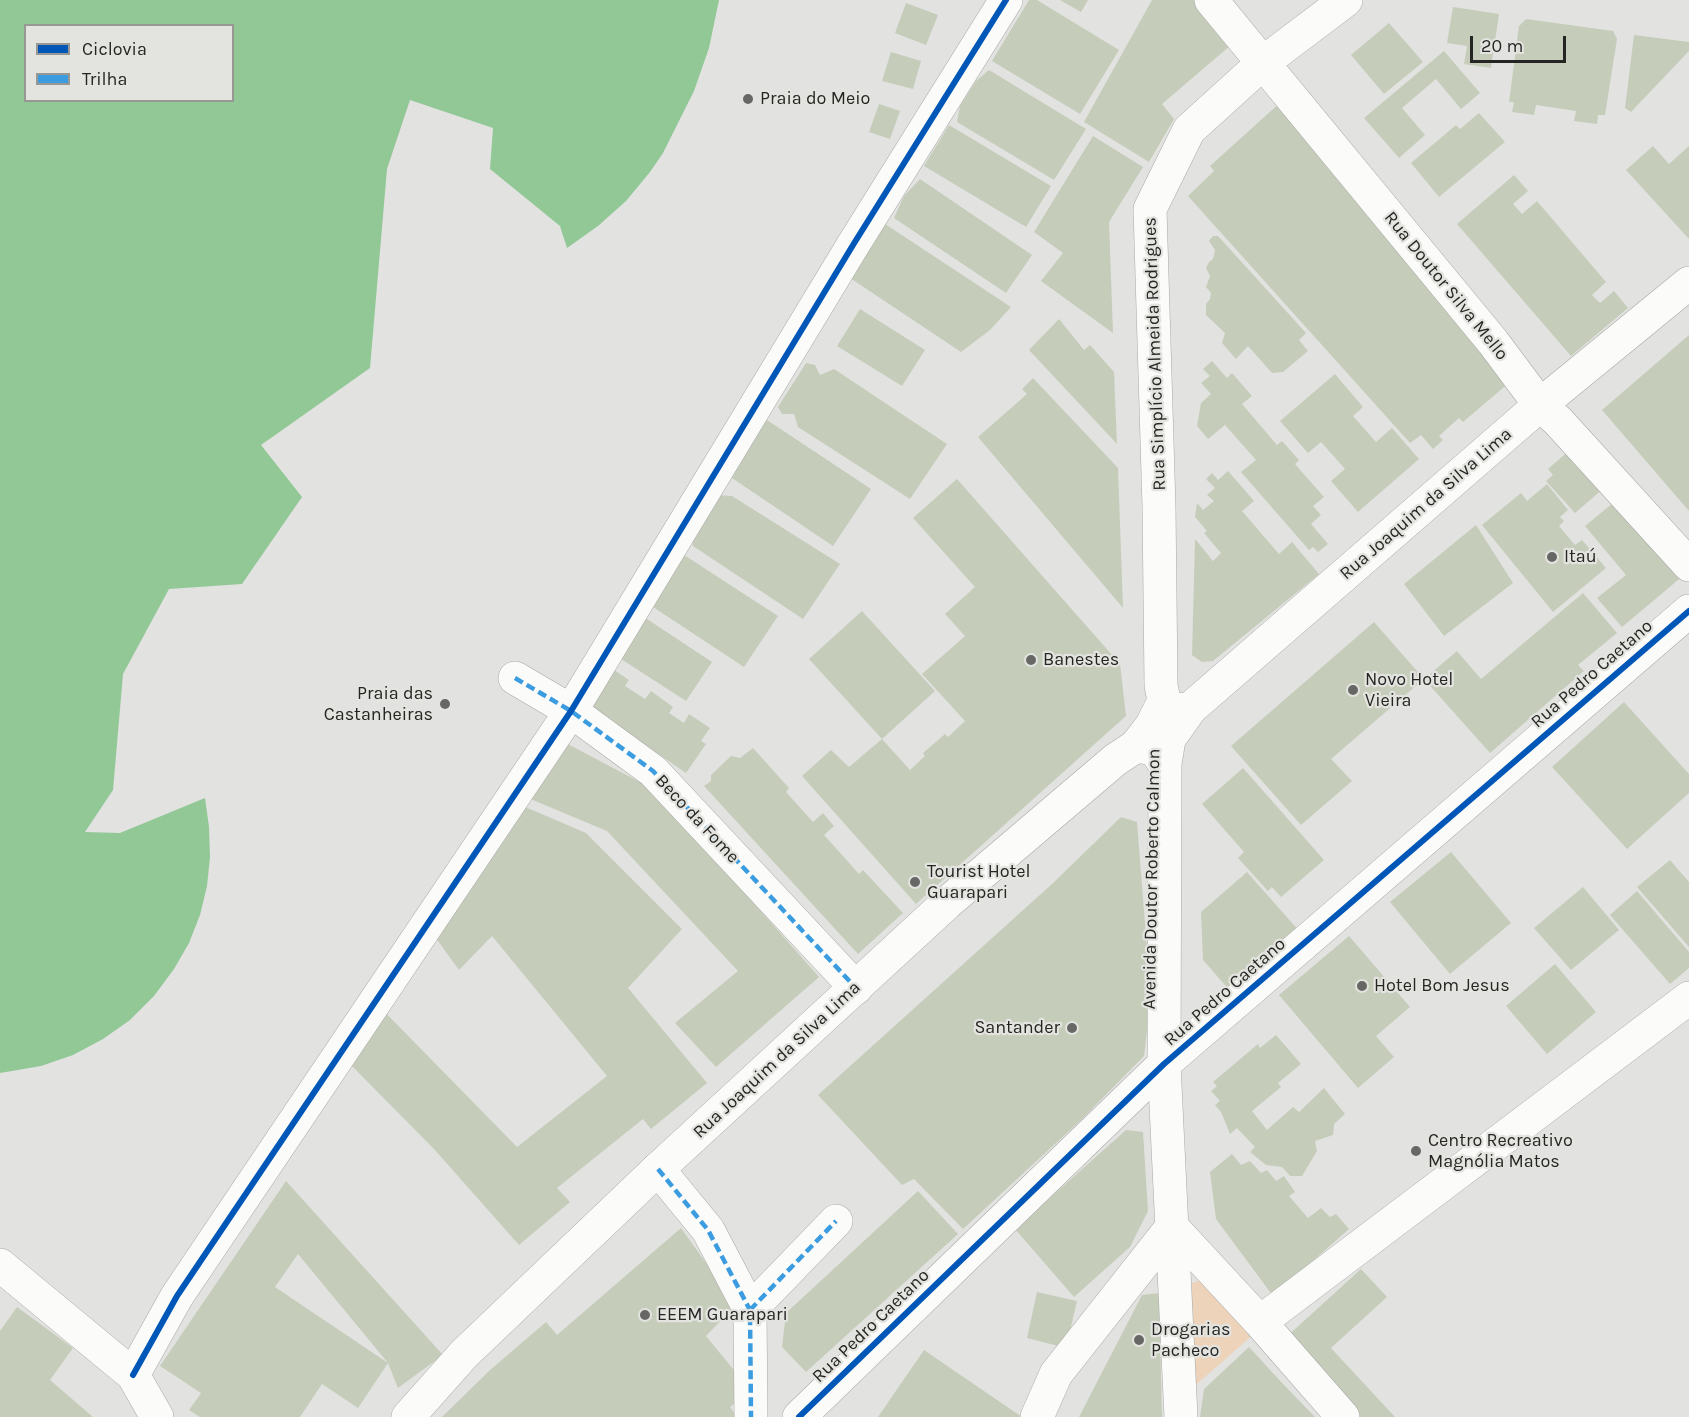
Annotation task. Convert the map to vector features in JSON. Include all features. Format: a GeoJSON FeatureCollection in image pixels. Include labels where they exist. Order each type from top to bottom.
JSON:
{"type":"FeatureCollection","features":[{"type":"Feature","properties":{"kind":"street"},"geometry":{"type":"LineString","coordinates":[[133,1376],[177,1296],[571,711],[853,245],[1006,0]]}},
{"type":"Feature","properties":{"kind":"street","name":"Rua Doutor Silva Mello"},"geometry":{"type":"LineString","coordinates":[[1210,0],[1264,62],[1493,342],[1540,405],[1558,421],[1689,565]]}},
{"type":"Feature","properties":{"kind":"street","name":"Rua Simplício Almeida Rodrigues"},"geometry":{"type":"LineString","coordinates":[[1177,705],[1161,685],[1159,507],[1150,208],[1189,130],[1264,62],[1346,0]]}},
{"type":"Feature","properties":{"kind":"street","name":"Rua Joaquim da Silva Lima"},"geometry":{"type":"LineString","coordinates":[[1177,705],[1689,283]]}},
{"type":"Feature","properties":{"kind":"street","name":"Rua Pedro Caetano"},"geometry":{"type":"LineString","coordinates":[[799,1417],[1164,1064],[1689,610]]}},
{"type":"Feature","properties":{"kind":"street","name":"Beco da Fome"},"geometry":{"type":"LineString","coordinates":[[515,678],[571,711],[653,771],[856,988]]}},
{"type":"Feature","properties":{"kind":"street"},"geometry":{"type":"LineString","coordinates":[[1165,764],[1154,749],[1136,746],[1152,725],[1177,705]]}},
{"type":"Feature","properties":{"kind":"street","name":"Avenida Doutor Roberto Calmon"},"geometry":{"type":"LineString","coordinates":[[1177,705],[1165,764],[1164,1064],[1181,1417]]}},
{"type":"Feature","properties":{"kind":"street","name":"Rua Joaquim da Silva Lima"},"geometry":{"type":"LineString","coordinates":[[408,1417],[464,1354],[658,1169],[947,903],[1115,760],[1136,746]]}},
{"type":"Feature","properties":{"kind":"street"},"geometry":{"type":"LineString","coordinates":[[1260,1322],[1689,998]]}},
{"type":"Feature","properties":{"kind":"street"},"geometry":{"type":"LineString","coordinates":[[658,1169],[708,1230],[750,1310],[751,1417]]}},
{"type":"Feature","properties":{"kind":"street"},"geometry":{"type":"LineString","coordinates":[[750,1310],[836,1221]]}},
{"type":"Feature","properties":{"kind":"street"},"geometry":{"type":"LineString","coordinates":[[1037,1417],[1056,1374],[1172,1227],[1260,1322],[1343,1417]]}},
{"type":"Feature","properties":{"kind":"street"},"geometry":{"type":"LineString","coordinates":[[0,1265],[133,1376],[157,1417]]}},
{"type":"Feature","properties":{"kind":"shaded area"},"geometry":{"type":"Polygon","coordinates":[[[0,0],[719,0],[709,48],[694,91],[663,153],[626,201],[598,226],[567,248],[560,226],[490,169],[493,128],[410,100],[387,169],[370,368],[261,445],[302,497],[242,584],[169,589],[123,674],[113,790],[85,832],[120,833],[205,798],[210,857],[207,886],[200,915],[189,943],[174,969],[154,996],[130,1020],[103,1039],[73,1055],[41,1066],[0,1073],[0,0]]]}},
{"type":"Feature","properties":{"kind":"shaded area"},"geometry":{"type":"Polygon","coordinates":[[[1206,1278],[1254,1334],[1190,1390],[1187,1285],[1206,1278]]]}},
{"type":"Feature","properties":{"kind":"building"},"geometry":{"type":"Polygon","coordinates":[[[1029,0],[1037,0],[1119,50],[1080,114],[992,61],[1029,0]]]}},
{"type":"Feature","properties":{"kind":"building"},"geometry":{"type":"Polygon","coordinates":[[[1060,0],[1088,0],[1081,12],[1060,0]]]}},
{"type":"Feature","properties":{"kind":"building"},"geometry":{"type":"Polygon","coordinates":[[[1152,0],[1194,0],[1231,45],[1162,104],[1174,119],[1149,162],[1084,122],[1152,0]]]}},
{"type":"Feature","properties":{"kind":"building"},"geometry":{"type":"Polygon","coordinates":[[[906,3],[938,15],[926,45],[895,33],[906,3]]]}},
{"type":"Feature","properties":{"kind":"building"},"geometry":{"type":"Polygon","coordinates":[[[1453,7],[1499,14],[1491,68],[1464,64],[1467,46],[1447,43],[1453,7]]]}},
{"type":"Feature","properties":{"kind":"building"},"geometry":{"type":"Polygon","coordinates":[[[1526,19],[1613,31],[1617,39],[1605,115],[1598,115],[1597,124],[1574,121],[1576,111],[1536,105],[1534,115],[1512,112],[1514,102],[1509,102],[1519,26],[1526,19]]]}},
{"type":"Feature","properties":{"kind":"building"},"geometry":{"type":"Polygon","coordinates":[[[1389,23],[1423,62],[1384,94],[1351,55],[1389,23]]]}},
{"type":"Feature","properties":{"kind":"building"},"geometry":{"type":"Polygon","coordinates":[[[1634,35],[1689,42],[1689,51],[1631,112],[1625,108],[1634,35]]]}},
{"type":"Feature","properties":{"kind":"building"},"geometry":{"type":"Polygon","coordinates":[[[1444,51],[1480,93],[1461,109],[1436,79],[1402,108],[1425,135],[1399,158],[1364,118],[1444,51]]]}},
{"type":"Feature","properties":{"kind":"building"},"geometry":{"type":"Polygon","coordinates":[[[891,52],[921,61],[913,89],[882,81],[891,52]]]}},
{"type":"Feature","properties":{"kind":"building"},"geometry":{"type":"Polygon","coordinates":[[[989,70],[1086,129],[1054,180],[957,122],[960,106],[976,81],[989,70]]]}},
{"type":"Feature","properties":{"kind":"building"},"geometry":{"type":"Polygon","coordinates":[[[1282,101],[1517,376],[1463,422],[1459,418],[1439,436],[1443,440],[1433,449],[1421,435],[1410,443],[1188,196],[1214,171],[1210,166],[1282,101]]]}},
{"type":"Feature","properties":{"kind":"building"},"geometry":{"type":"Polygon","coordinates":[[[879,104],[900,111],[890,139],[869,132],[879,104]]]}},
{"type":"Feature","properties":{"kind":"building"},"geometry":{"type":"Polygon","coordinates":[[[1479,113],[1505,142],[1439,197],[1411,163],[1456,125],[1460,129],[1479,113]]]}},
{"type":"Feature","properties":{"kind":"building"},"geometry":{"type":"Polygon","coordinates":[[[949,125],[1051,186],[1026,227],[924,166],[949,125]]]}},
{"type":"Feature","properties":{"kind":"building"},"geometry":{"type":"Polygon","coordinates":[[[1093,136],[1143,167],[1109,222],[1113,333],[1041,281],[1063,253],[1034,232],[1093,136]]]}},
{"type":"Feature","properties":{"kind":"building"},"geometry":{"type":"Polygon","coordinates":[[[1653,146],[1669,164],[1689,146],[1689,239],[1626,170],[1653,146]]]}},
{"type":"Feature","properties":{"kind":"building"},"geometry":{"type":"Polygon","coordinates":[[[1514,175],[1528,191],[1513,204],[1522,214],[1537,201],[1606,282],[1592,295],[1600,303],[1614,291],[1628,308],[1571,356],[1457,224],[1514,175]]]}},
{"type":"Feature","properties":{"kind":"building"},"geometry":{"type":"Polygon","coordinates":[[[920,179],[1032,255],[1006,293],[894,218],[904,196],[920,179]]]}},
{"type":"Feature","properties":{"kind":"building"},"geometry":{"type":"Polygon","coordinates":[[[885,224],[1011,307],[990,330],[961,352],[850,278],[885,224]]]}},
{"type":"Feature","properties":{"kind":"building"},"geometry":{"type":"Polygon","coordinates":[[[1213,236],[1218,236],[1306,333],[1299,340],[1308,351],[1283,372],[1272,373],[1248,346],[1236,359],[1222,343],[1225,333],[1206,315],[1206,304],[1211,293],[1206,287],[1210,276],[1206,268],[1213,259],[1215,250],[1209,241],[1213,236]]]}},
{"type":"Feature","properties":{"kind":"building"},"geometry":{"type":"Polygon","coordinates":[[[860,309],[925,350],[902,386],[837,346],[860,309]]]}},
{"type":"Feature","properties":{"kind":"building"},"geometry":{"type":"Polygon","coordinates":[[[1059,319],[1084,350],[1090,345],[1114,372],[1117,444],[1029,350],[1059,319]]]}},
{"type":"Feature","properties":{"kind":"building"},"geometry":{"type":"Polygon","coordinates":[[[1689,335],[1689,511],[1602,410],[1689,335]]]}},
{"type":"Feature","properties":{"kind":"building"},"geometry":{"type":"Polygon","coordinates":[[[1212,361],[1227,378],[1232,373],[1252,396],[1242,404],[1277,445],[1282,441],[1299,460],[1295,464],[1324,497],[1313,506],[1321,515],[1311,524],[1328,544],[1318,552],[1313,547],[1309,550],[1241,472],[1256,460],[1225,425],[1208,439],[1197,426],[1201,403],[1211,394],[1201,383],[1210,376],[1203,369],[1212,361]]]}},
{"type":"Feature","properties":{"kind":"building"},"geometry":{"type":"Polygon","coordinates":[[[806,363],[815,365],[820,375],[834,369],[947,444],[910,499],[798,427],[794,414],[782,414],[778,407],[806,363]]]}},
{"type":"Feature","properties":{"kind":"building"},"geometry":{"type":"Polygon","coordinates":[[[1335,374],[1363,407],[1353,416],[1376,442],[1392,428],[1419,459],[1358,512],[1331,481],[1345,469],[1321,442],[1308,453],[1280,421],[1335,374]]]}},
{"type":"Feature","properties":{"kind":"building"},"geometry":{"type":"Polygon","coordinates":[[[1033,378],[1118,468],[1123,608],[978,437],[1027,394],[1022,389],[1033,378]]]}},
{"type":"Feature","properties":{"kind":"building"},"geometry":{"type":"Polygon","coordinates":[[[767,420],[871,489],[833,546],[729,476],[767,420]]]}},
{"type":"Feature","properties":{"kind":"building"},"geometry":{"type":"Polygon","coordinates":[[[1572,448],[1611,482],[1575,513],[1546,481],[1553,475],[1548,469],[1572,448]]]}},
{"type":"Feature","properties":{"kind":"building"},"geometry":{"type":"Polygon","coordinates":[[[1228,471],[1254,501],[1242,511],[1279,554],[1292,542],[1319,574],[1213,661],[1202,662],[1192,655],[1195,539],[1213,561],[1221,553],[1204,533],[1207,531],[1195,517],[1197,503],[1203,510],[1214,501],[1207,495],[1215,488],[1206,479],[1212,473],[1218,480],[1228,471]]]}},
{"type":"Feature","properties":{"kind":"building"},"geometry":{"type":"Polygon","coordinates":[[[957,479],[1120,664],[1126,716],[916,904],[802,776],[831,750],[849,767],[882,739],[910,770],[925,756],[923,753],[945,734],[948,737],[965,721],[922,674],[965,636],[945,614],[975,587],[913,518],[957,479]]]}},
{"type":"Feature","properties":{"kind":"building","name":"Itaú"},"geometry":{"type":"Polygon","coordinates":[[[1547,484],[1568,510],[1560,517],[1564,521],[1559,526],[1575,545],[1582,540],[1606,568],[1553,612],[1482,525],[1521,493],[1527,501],[1547,484]]]}},
{"type":"Feature","properties":{"kind":"building"},"geometry":{"type":"Polygon","coordinates":[[[715,495],[732,496],[840,564],[803,619],[693,546],[692,530],[715,495]]]}},
{"type":"Feature","properties":{"kind":"building"},"geometry":{"type":"Polygon","coordinates":[[[1619,498],[1684,575],[1622,627],[1597,598],[1626,575],[1585,526],[1619,498]]]}},
{"type":"Feature","properties":{"kind":"building"},"geometry":{"type":"Polygon","coordinates":[[[1476,525],[1513,583],[1444,636],[1404,584],[1476,525]]]}},
{"type":"Feature","properties":{"kind":"building"},"geometry":{"type":"Polygon","coordinates":[[[684,555],[778,616],[744,667],[653,607],[661,575],[684,555]]]}},
{"type":"Feature","properties":{"kind":"building"},"geometry":{"type":"Polygon","coordinates":[[[1583,593],[1617,633],[1578,665],[1584,671],[1490,753],[1424,679],[1457,651],[1481,679],[1583,593]]]}},
{"type":"Feature","properties":{"kind":"building"},"geometry":{"type":"Polygon","coordinates":[[[862,611],[935,691],[882,739],[809,659],[862,611]]]}},
{"type":"Feature","properties":{"kind":"building"},"geometry":{"type":"Polygon","coordinates":[[[644,617],[712,662],[686,701],[618,657],[644,617]]]}},
{"type":"Feature","properties":{"kind":"building"},"geometry":{"type":"Polygon","coordinates":[[[1374,622],[1424,679],[1331,759],[1352,781],[1301,825],[1231,746],[1374,622]]]}},
{"type":"Feature","properties":{"kind":"building"},"geometry":{"type":"Polygon","coordinates":[[[611,668],[629,680],[625,686],[645,699],[651,691],[673,707],[669,713],[684,723],[689,714],[710,728],[701,741],[706,744],[686,773],[586,704],[611,668]]]}},
{"type":"Feature","properties":{"kind":"building"},"geometry":{"type":"Polygon","coordinates":[[[1624,702],[1689,774],[1689,793],[1627,849],[1552,767],[1624,702]]]}},
{"type":"Feature","properties":{"kind":"building"},"geometry":{"type":"Polygon","coordinates":[[[564,742],[653,789],[819,977],[716,1067],[675,1023],[738,971],[607,831],[528,798],[564,742]]]}},
{"type":"Feature","properties":{"kind":"building"},"geometry":{"type":"Polygon","coordinates":[[[753,748],[789,788],[786,792],[813,822],[823,813],[834,826],[824,835],[859,874],[863,870],[903,913],[858,954],[704,786],[711,781],[711,775],[731,756],[740,758],[753,748]]]}},
{"type":"Feature","properties":{"kind":"building"},"geometry":{"type":"Polygon","coordinates":[[[1243,768],[1324,860],[1281,897],[1272,887],[1268,891],[1238,858],[1244,852],[1202,804],[1243,768]]]}},
{"type":"Feature","properties":{"kind":"building"},"geometry":{"type":"Polygon","coordinates":[[[523,806],[586,833],[682,929],[628,988],[707,1083],[651,1129],[643,1119],[557,1188],[570,1202],[519,1245],[434,1149],[345,1059],[376,1003],[517,1147],[607,1076],[492,936],[459,970],[427,926],[523,806]]]}},
{"type":"Feature","properties":{"kind":"building"},"geometry":{"type":"Polygon","coordinates":[[[1121,817],[1137,822],[1151,999],[1144,1056],[1082,1119],[963,1229],[914,1179],[902,1185],[818,1095],[1052,884],[1121,817]]]}},
{"type":"Feature","properties":{"kind":"building"},"geometry":{"type":"Polygon","coordinates":[[[1451,852],[1511,923],[1450,974],[1390,902],[1451,852]]]}},
{"type":"Feature","properties":{"kind":"building"},"geometry":{"type":"Polygon","coordinates":[[[1670,860],[1689,882],[1689,947],[1637,887],[1670,860]]]}},
{"type":"Feature","properties":{"kind":"building"},"geometry":{"type":"Polygon","coordinates":[[[1247,872],[1300,932],[1231,992],[1203,960],[1201,912],[1247,872]]]}},
{"type":"Feature","properties":{"kind":"building"},"geometry":{"type":"Polygon","coordinates":[[[1583,887],[1619,930],[1571,970],[1534,928],[1583,887]]]}},
{"type":"Feature","properties":{"kind":"building"},"geometry":{"type":"Polygon","coordinates":[[[1637,891],[1689,952],[1689,968],[1670,984],[1610,915],[1637,891]]]}},
{"type":"Feature","properties":{"kind":"building"},"geometry":{"type":"Polygon","coordinates":[[[1349,936],[1410,1007],[1376,1036],[1394,1057],[1358,1088],[1279,995],[1349,936]]]}},
{"type":"Feature","properties":{"kind":"building"},"geometry":{"type":"Polygon","coordinates":[[[1555,964],[1596,1012],[1547,1054],[1506,1006],[1555,964]]]}},
{"type":"Feature","properties":{"kind":"building"},"geometry":{"type":"Polygon","coordinates":[[[1276,1035],[1301,1064],[1278,1083],[1281,1087],[1252,1111],[1267,1130],[1293,1107],[1299,1112],[1324,1088],[1345,1114],[1334,1124],[1333,1135],[1315,1141],[1317,1151],[1302,1176],[1290,1176],[1282,1167],[1266,1165],[1250,1152],[1255,1147],[1237,1128],[1230,1134],[1221,1112],[1215,1105],[1220,1101],[1211,1091],[1217,1086],[1213,1082],[1258,1044],[1260,1048],[1276,1035]]]}},
{"type":"Feature","properties":{"kind":"building"},"geometry":{"type":"Polygon","coordinates":[[[1126,1130],[1143,1132],[1148,1211],[1130,1247],[1074,1297],[1015,1229],[1126,1130]]]}},
{"type":"Feature","properties":{"kind":"building"},"geometry":{"type":"Polygon","coordinates":[[[1232,1154],[1241,1165],[1250,1161],[1261,1173],[1267,1170],[1276,1181],[1284,1176],[1295,1192],[1289,1196],[1308,1218],[1321,1208],[1330,1217],[1336,1214],[1349,1229],[1273,1296],[1216,1219],[1210,1172],[1232,1154]]]}},
{"type":"Feature","properties":{"kind":"building"},"geometry":{"type":"Polygon","coordinates":[[[286,1181],[443,1355],[398,1388],[388,1363],[358,1408],[322,1384],[300,1417],[200,1417],[189,1410],[201,1393],[160,1366],[286,1181]],[[298,1254],[275,1287],[388,1363],[298,1254]]]}},
{"type":"Feature","properties":{"kind":"building"},"geometry":{"type":"Polygon","coordinates":[[[918,1191],[958,1234],[806,1372],[782,1347],[786,1313],[918,1191]]]}},
{"type":"Feature","properties":{"kind":"building","name":"EEEM Guarapari"},"geometry":{"type":"Polygon","coordinates":[[[681,1228],[736,1305],[706,1336],[742,1380],[743,1397],[730,1407],[737,1417],[442,1417],[489,1371],[546,1322],[557,1335],[681,1228]]]}},
{"type":"Feature","properties":{"kind":"building"},"geometry":{"type":"Polygon","coordinates":[[[1361,1269],[1387,1297],[1331,1348],[1395,1417],[1354,1417],[1283,1340],[1361,1269]]]}},
{"type":"Feature","properties":{"kind":"building"},"geometry":{"type":"Polygon","coordinates":[[[1037,1292],[1077,1301],[1066,1348],[1027,1338],[1037,1292]]]}},
{"type":"Feature","properties":{"kind":"building"},"geometry":{"type":"Polygon","coordinates":[[[1159,1293],[1162,1417],[1079,1417],[1142,1295],[1159,1293]]]}},
{"type":"Feature","properties":{"kind":"building"},"geometry":{"type":"Polygon","coordinates":[[[17,1307],[73,1348],[50,1380],[93,1417],[0,1417],[0,1331],[17,1307]]]}},
{"type":"Feature","properties":{"kind":"building"},"geometry":{"type":"Polygon","coordinates":[[[1249,1347],[1315,1417],[1200,1417],[1204,1389],[1249,1347]]]}},
{"type":"Feature","properties":{"kind":"building"},"geometry":{"type":"Polygon","coordinates":[[[924,1350],[1022,1417],[878,1417],[924,1350]]]}},
{"type":"Feature","properties":{"kind":"marked path"},"geometry":{"type":"LineString","coordinates":[[515,678],[571,711],[653,771],[856,988]]}},
{"type":"Feature","properties":{"kind":"marked path"},"geometry":{"type":"LineString","coordinates":[[658,1169],[708,1230],[750,1310],[751,1417]]}},
{"type":"Feature","properties":{"kind":"marked path"},"geometry":{"type":"LineString","coordinates":[[750,1310],[836,1221]]}},
{"type":"Feature","properties":{"kind":"cycle path"},"geometry":{"type":"LineString","coordinates":[[133,1375],[177,1296],[571,711],[853,245],[1006,0]]}},
{"type":"Feature","properties":{"kind":"cycle path"},"geometry":{"type":"LineString","coordinates":[[799,1417],[1164,1064],[1689,611]]}},
{"type":"Feature","properties":{"kind":"place","name":"Praia do Meio"},"geometry":{"type":"Point","coordinates":[748,99]}},
{"type":"Feature","properties":{"kind":"place","name":"Itaú"},"geometry":{"type":"Point","coordinates":[1552,557]}},
{"type":"Feature","properties":{"kind":"place","name":"Banestes"},"geometry":{"type":"Point","coordinates":[1031,660]}},
{"type":"Feature","properties":{"kind":"place","name":"Novo Hotel Vieira"},"geometry":{"type":"Point","coordinates":[1353,690]}},
{"type":"Feature","properties":{"kind":"place","name":"Praia das Castanheiras"},"geometry":{"type":"Point","coordinates":[445,704]}},
{"type":"Feature","properties":{"kind":"place","name":"Tourist Hotel Guarapari"},"geometry":{"type":"Point","coordinates":[915,882]}},
{"type":"Feature","properties":{"kind":"place","name":"Hotel Bom Jesus"},"geometry":{"type":"Point","coordinates":[1362,986]}},
{"type":"Feature","properties":{"kind":"place","name":"Santander"},"geometry":{"type":"Point","coordinates":[1072,1028]}},
{"type":"Feature","properties":{"kind":"place","name":"Centro Recreativo Magnólia Matos"},"geometry":{"type":"Point","coordinates":[1416,1151]}},
{"type":"Feature","properties":{"kind":"place","name":"EEEM Guarapari"},"geometry":{"type":"Point","coordinates":[645,1315]}},
{"type":"Feature","properties":{"kind":"place","name":"Drogarias Pacheco"},"geometry":{"type":"Point","coordinates":[1139,1340]}}]}
